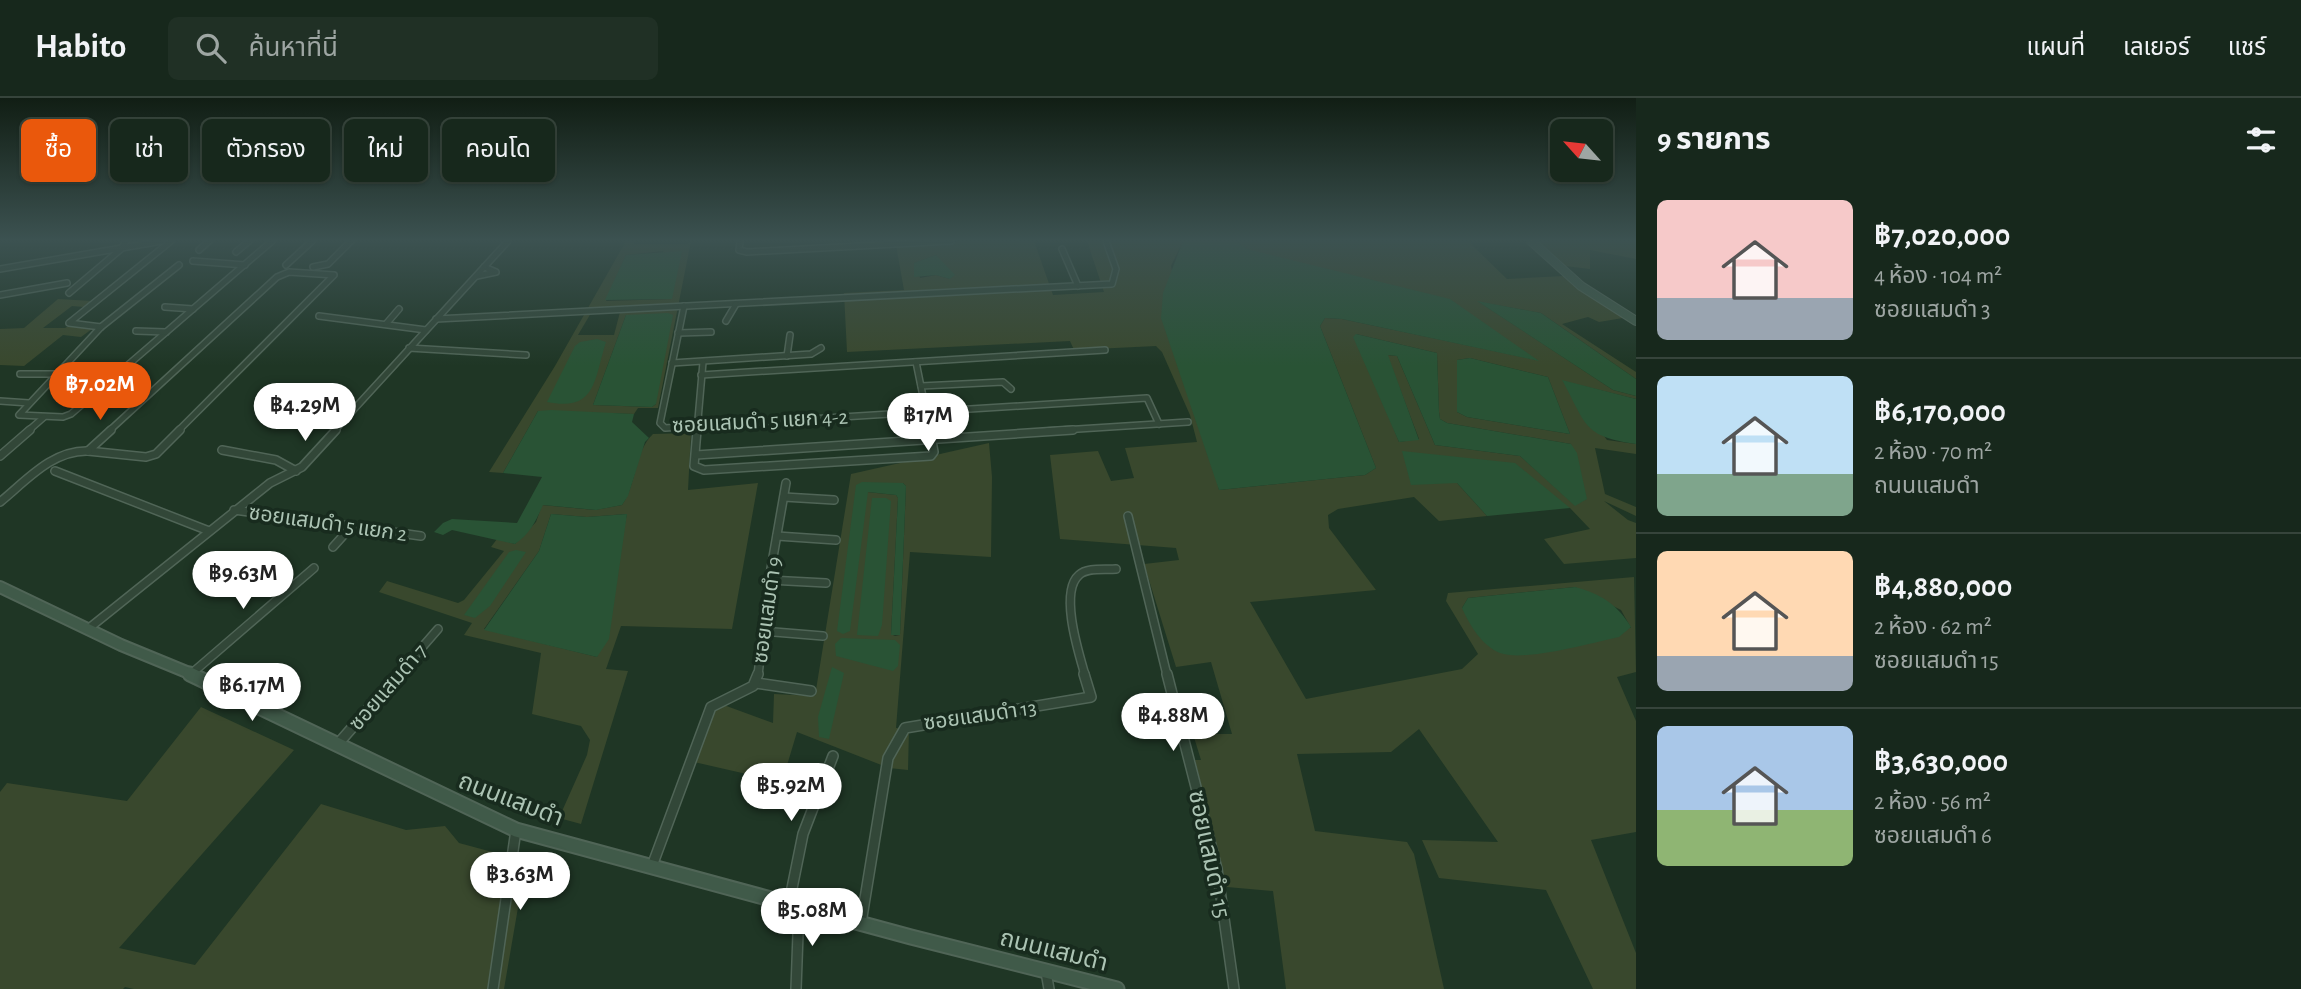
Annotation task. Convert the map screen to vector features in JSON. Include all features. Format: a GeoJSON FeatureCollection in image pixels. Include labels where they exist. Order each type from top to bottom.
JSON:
{"type":"FeatureCollection","features":[{"type":"Feature","properties":{"kind":"street"},"geometry":{"type":"LineString","coordinates":[[0,295],[67,283]]}},
{"type":"Feature","properties":{"kind":"street"},"geometry":{"type":"LineString","coordinates":[[69,293],[81,283]]}},
{"type":"Feature","properties":{"kind":"street"},"geometry":{"type":"LineString","coordinates":[[101,327],[69,323],[120,283]]}},
{"type":"Feature","properties":{"kind":"street"},"geometry":{"type":"LineString","coordinates":[[158,283],[101,327],[19,415],[44,417],[71,414],[224,283]]}},
{"type":"Feature","properties":{"kind":"street"},"geometry":{"type":"LineString","coordinates":[[87,452],[271,283]]}},
{"type":"Feature","properties":{"kind":"street"},"geometry":{"type":"LineString","coordinates":[[0,502],[62,455],[77,451],[142,458],[156,454],[326,283]]}},
{"type":"Feature","properties":{"kind":"street"},"geometry":{"type":"LineString","coordinates":[[88,629],[234,510],[270,483],[296,471],[470,283]]}},
{"type":"Feature","properties":{"kind":"street"},"geometry":{"type":"LineString","coordinates":[[436,320],[1115,283]]}},
{"type":"Feature","properties":{"kind":"street"},"geometry":{"type":"LineString","coordinates":[[1577,283],[1636,321]]}},
{"type":"Feature","properties":{"kind":"street"},"geometry":{"type":"LineString","coordinates":[[726,321],[736,303]]}},
{"type":"Feature","properties":{"kind":"street","name":"ซอยแสมดำ 5 แยก 4-2"},"geometry":{"type":"LineString","coordinates":[[684,306],[660,424],[669,428],[1147,398],[1159,424]]}},
{"type":"Feature","properties":{"kind":"street"},"geometry":{"type":"LineString","coordinates":[[164,307],[193,309]]}},
{"type":"Feature","properties":{"kind":"street"},"geometry":{"type":"LineString","coordinates":[[386,324],[399,309]]}},
{"type":"Feature","properties":{"kind":"street"},"geometry":{"type":"LineString","coordinates":[[319,316],[426,330]]}},
{"type":"Feature","properties":{"kind":"street"},"geometry":{"type":"LineString","coordinates":[[136,331],[166,332]]}},
{"type":"Feature","properties":{"kind":"street"},"geometry":{"type":"LineString","coordinates":[[678,334],[711,332]]}},
{"type":"Feature","properties":{"kind":"street"},"geometry":{"type":"LineString","coordinates":[[787,356],[790,335]]}},
{"type":"Feature","properties":{"kind":"street"},"geometry":{"type":"LineString","coordinates":[[409,348],[526,355]]}},
{"type":"Feature","properties":{"kind":"street"},"geometry":{"type":"LineString","coordinates":[[672,363],[815,354],[821,348]]}},
{"type":"Feature","properties":{"kind":"street"},"geometry":{"type":"LineString","coordinates":[[701,376],[1105,350]]}},
{"type":"Feature","properties":{"kind":"street"},"geometry":{"type":"LineString","coordinates":[[703,362],[695,468],[704,470],[928,457],[934,452],[916,362]]}},
{"type":"Feature","properties":{"kind":"street"},"geometry":{"type":"LineString","coordinates":[[20,374],[57,374]]}},
{"type":"Feature","properties":{"kind":"street"},"geometry":{"type":"LineString","coordinates":[[921,386],[1003,382],[1011,389]]}},
{"type":"Feature","properties":{"kind":"street"},"geometry":{"type":"LineString","coordinates":[[0,401],[29,402]]}},
{"type":"Feature","properties":{"kind":"street"},"geometry":{"type":"LineString","coordinates":[[0,456],[44,417]]}},
{"type":"Feature","properties":{"kind":"street"},"geometry":{"type":"LineString","coordinates":[[696,455],[1188,422]]}},
{"type":"Feature","properties":{"kind":"street"},"geometry":{"type":"LineString","coordinates":[[222,450],[276,460],[296,471]]}},
{"type":"Feature","properties":{"kind":"street"},"geometry":{"type":"LineString","coordinates":[[55,471],[209,531]]}},
{"type":"Feature","properties":{"kind":"street","name":"ซอยแสมดำ 9"},"geometry":{"type":"LineString","coordinates":[[652,866],[711,707],[719,698],[749,690],[756,683],[769,580],[786,483]]}},
{"type":"Feature","properties":{"kind":"street"},"geometry":{"type":"LineString","coordinates":[[784,497],[834,500]]}},
{"type":"Feature","properties":{"kind":"street","name":"ซอยแสมดำ 5 แยก 2"},"geometry":{"type":"LineString","coordinates":[[234,510],[421,536]]}},
{"type":"Feature","properties":{"kind":"street","name":"ซอยแสมดำ 15"},"geometry":{"type":"LineString","coordinates":[[1128,516],[1139,569],[1209,834],[1234,989]]}},
{"type":"Feature","properties":{"kind":"street"},"geometry":{"type":"LineString","coordinates":[[333,547],[351,527]]}},
{"type":"Feature","properties":{"kind":"street"},"geometry":{"type":"LineString","coordinates":[[777,536],[836,540]]}},
{"type":"Feature","properties":{"kind":"street"},"geometry":{"type":"LineString","coordinates":[[191,674],[314,568]]}},
{"type":"Feature","properties":{"kind":"street","name":"ซอยแสมดำ 13"},"geometry":{"type":"LineString","coordinates":[[862,923],[880,794],[888,758],[898,737],[905,728],[913,725],[1091,697],[1079,657],[1070,599],[1073,583],[1082,572],[1116,569]]}},
{"type":"Feature","properties":{"kind":"street"},"geometry":{"type":"LineString","coordinates":[[769,580],[826,583]]}},
{"type":"Feature","properties":{"kind":"street","name":"ถนนแสมดำ"},"geometry":{"type":"LineString","coordinates":[[0,587],[191,674],[516,830],[1117,989]]}},
{"type":"Feature","properties":{"kind":"street","name":"ซอยแสมดำ 7"},"geometry":{"type":"LineString","coordinates":[[337,746],[438,629]]}},
{"type":"Feature","properties":{"kind":"street"},"geometry":{"type":"LineString","coordinates":[[762,631],[823,636]]}},
{"type":"Feature","properties":{"kind":"street"},"geometry":{"type":"LineString","coordinates":[[756,683],[811,691]]}},
{"type":"Feature","properties":{"kind":"street"},"geometry":{"type":"LineString","coordinates":[[796,989],[794,904],[803,834],[833,756]]}},
{"type":"Feature","properties":{"kind":"street"},"geometry":{"type":"LineString","coordinates":[[493,989],[516,830]]}},
{"type":"Feature","properties":{"kind":"street"},"geometry":{"type":"LineString","coordinates":[[1046,972],[1049,989]]}},
{"type":"Feature","properties":{"kind":"shaded area"},"geometry":{"type":"Polygon","coordinates":[[[602,283],[614,283],[606,301],[672,299],[669,283],[683,283],[658,408],[638,408],[634,414],[538,411],[503,473],[489,472],[555,366],[602,283]],[[620,312],[591,313],[578,335],[614,335],[620,312]],[[626,315],[593,405],[652,407],[656,404],[626,315]]]}},
{"type":"Feature","properties":{"kind":"shaded area"},"geometry":{"type":"Polygon","coordinates":[[[613,283],[675,283],[672,299],[605,300],[613,283]]]}},
{"type":"Feature","properties":{"kind":"shaded area"},"geometry":{"type":"Polygon","coordinates":[[[903,283],[1049,283],[1053,295],[1104,292],[1101,283],[1175,283],[1219,490],[1365,475],[1376,468],[1320,326],[1325,318],[1342,319],[1537,360],[1335,283],[1573,283],[1623,318],[1599,322],[1588,317],[1562,324],[1636,372],[1636,379],[1541,313],[1479,302],[1613,390],[1636,396],[1636,399],[1563,381],[1607,440],[1636,444],[1636,454],[1595,448],[1605,494],[1636,507],[1636,516],[1604,501],[1636,523],[1636,558],[1564,564],[1544,539],[1590,529],[1570,508],[1457,483],[1487,516],[1439,521],[1414,497],[1338,509],[1328,515],[1329,528],[1376,590],[1250,602],[1306,699],[1462,669],[1478,654],[1446,601],[1448,593],[1634,577],[1636,672],[1617,677],[1636,721],[1636,832],[1591,840],[1636,953],[1636,989],[1593,989],[1546,890],[1439,878],[1422,840],[1498,842],[1419,729],[1391,752],[1297,754],[1315,831],[1407,842],[1414,854],[1444,989],[1286,989],[1273,891],[1227,887],[1195,760],[1201,760],[1193,734],[1232,734],[1211,662],[1176,667],[1144,564],[1179,560],[1176,548],[1060,539],[1050,455],[1098,451],[1111,481],[1134,478],[1125,448],[1197,442],[1190,415],[1162,352],[1156,346],[1074,350],[1070,341],[847,352],[844,293],[904,290],[903,283]],[[1356,334],[1399,442],[1419,439],[1387,355],[1397,356],[1435,445],[1520,456],[1575,505],[1571,444],[1447,423],[1440,419],[1439,412],[1437,353],[1356,334]],[[1470,358],[1457,360],[1457,412],[1467,417],[1570,434],[1548,377],[1470,358]],[[1575,587],[1468,598],[1462,608],[1631,628],[1621,610],[1575,587]]]}},
{"type":"Feature","properties":{"kind":"shaded area"},"geometry":{"type":"Polygon","coordinates":[[[1167,283],[1383,283],[1450,299],[1539,361],[1342,319],[1325,318],[1320,326],[1376,468],[1365,475],[1219,490],[1161,318],[1163,293],[1167,283]]]}},
{"type":"Feature","properties":{"kind":"shaded area"},"geometry":{"type":"Polygon","coordinates":[[[58,299],[93,301],[84,307],[72,306],[43,328],[69,326],[92,329],[81,337],[63,335],[24,366],[0,365],[0,329],[24,328],[58,299]]]}},
{"type":"Feature","properties":{"kind":"shaded area"},"geometry":{"type":"Polygon","coordinates":[[[1477,301],[1541,313],[1636,379],[1636,396],[1613,390],[1477,301]]]}},
{"type":"Feature","properties":{"kind":"shaded area"},"geometry":{"type":"Polygon","coordinates":[[[626,315],[673,315],[656,404],[652,407],[593,405],[626,315]]]}},
{"type":"Feature","properties":{"kind":"shaded area"},"geometry":{"type":"Polygon","coordinates":[[[1356,334],[1437,353],[1440,419],[1447,423],[1571,444],[1577,453],[1587,499],[1575,506],[1520,456],[1435,445],[1397,356],[1388,355],[1419,440],[1399,442],[1353,337],[1356,334]]]}},
{"type":"Feature","properties":{"kind":"shaded area"},"geometry":{"type":"Polygon","coordinates":[[[597,339],[606,342],[591,390],[576,402],[547,402],[575,346],[580,342],[597,339]]]}},
{"type":"Feature","properties":{"kind":"shaded area"},"geometry":{"type":"Polygon","coordinates":[[[1470,358],[1548,377],[1570,434],[1467,417],[1457,412],[1457,360],[1470,358]]]}},
{"type":"Feature","properties":{"kind":"shaded area"},"geometry":{"type":"Polygon","coordinates":[[[1562,380],[1636,399],[1636,444],[1605,437],[1588,426],[1562,380]]]}},
{"type":"Feature","properties":{"kind":"shaded area"},"geometry":{"type":"Polygon","coordinates":[[[538,411],[634,414],[632,422],[649,438],[645,442],[628,496],[622,505],[596,510],[543,505],[529,531],[515,544],[452,530],[443,535],[434,532],[452,519],[517,523],[542,477],[503,473],[538,411]]]}},
{"type":"Feature","properties":{"kind":"shaded area"},"geometry":{"type":"Polygon","coordinates":[[[691,433],[688,490],[758,483],[732,629],[621,626],[606,669],[628,671],[581,824],[559,818],[587,755],[590,740],[581,726],[532,714],[541,653],[464,635],[472,623],[379,592],[387,581],[458,603],[464,600],[504,551],[491,547],[497,539],[515,544],[536,522],[542,505],[595,510],[622,505],[642,450],[653,434],[691,433]],[[551,514],[539,551],[484,629],[597,657],[627,514],[587,517],[551,514]]]}},
{"type":"Feature","properties":{"kind":"shaded area"},"geometry":{"type":"Polygon","coordinates":[[[989,443],[992,477],[991,557],[910,552],[896,728],[909,729],[908,770],[889,768],[797,732],[782,782],[694,762],[711,715],[721,704],[773,723],[774,694],[815,696],[851,474],[989,443]],[[903,483],[867,492],[896,495],[898,498],[891,634],[895,636],[900,635],[906,486],[903,483]]]}},
{"type":"Feature","properties":{"kind":"shaded area"},"geometry":{"type":"Polygon","coordinates":[[[1402,451],[1515,463],[1570,508],[1487,516],[1457,483],[1411,485],[1402,451]]]}},
{"type":"Feature","properties":{"kind":"shaded area"},"geometry":{"type":"Polygon","coordinates":[[[862,482],[903,483],[906,486],[900,635],[891,635],[898,498],[896,495],[868,492],[850,631],[843,634],[837,631],[856,485],[862,482]]]}},
{"type":"Feature","properties":{"kind":"shaded area"},"geometry":{"type":"Polygon","coordinates":[[[872,498],[886,498],[891,501],[882,625],[878,636],[857,635],[872,498]]]}},
{"type":"Feature","properties":{"kind":"shaded area"},"geometry":{"type":"Polygon","coordinates":[[[551,514],[587,517],[627,514],[609,639],[597,657],[484,630],[539,551],[551,514]]]}},
{"type":"Feature","properties":{"kind":"shaded area"},"geometry":{"type":"Polygon","coordinates":[[[509,552],[526,552],[490,606],[475,618],[464,615],[509,552]]]}},
{"type":"Feature","properties":{"kind":"shaded area"},"geometry":{"type":"Polygon","coordinates":[[[1575,587],[1608,601],[1631,627],[1619,637],[1558,651],[1511,655],[1500,653],[1487,645],[1472,627],[1462,608],[1468,598],[1575,587]]]}},
{"type":"Feature","properties":{"kind":"shaded area"},"geometry":{"type":"Polygon","coordinates":[[[841,638],[895,640],[900,645],[898,666],[893,671],[836,656],[835,644],[841,638]]]}},
{"type":"Feature","properties":{"kind":"shaded area"},"geometry":{"type":"Polygon","coordinates":[[[832,667],[844,673],[829,739],[819,737],[818,717],[832,667]]]}},
{"type":"Feature","properties":{"kind":"shaded area"},"geometry":{"type":"Polygon","coordinates":[[[201,707],[294,750],[119,948],[195,965],[321,804],[406,830],[445,826],[459,843],[526,861],[504,989],[0,989],[0,792],[7,783],[127,801],[201,707]]]}}]}
